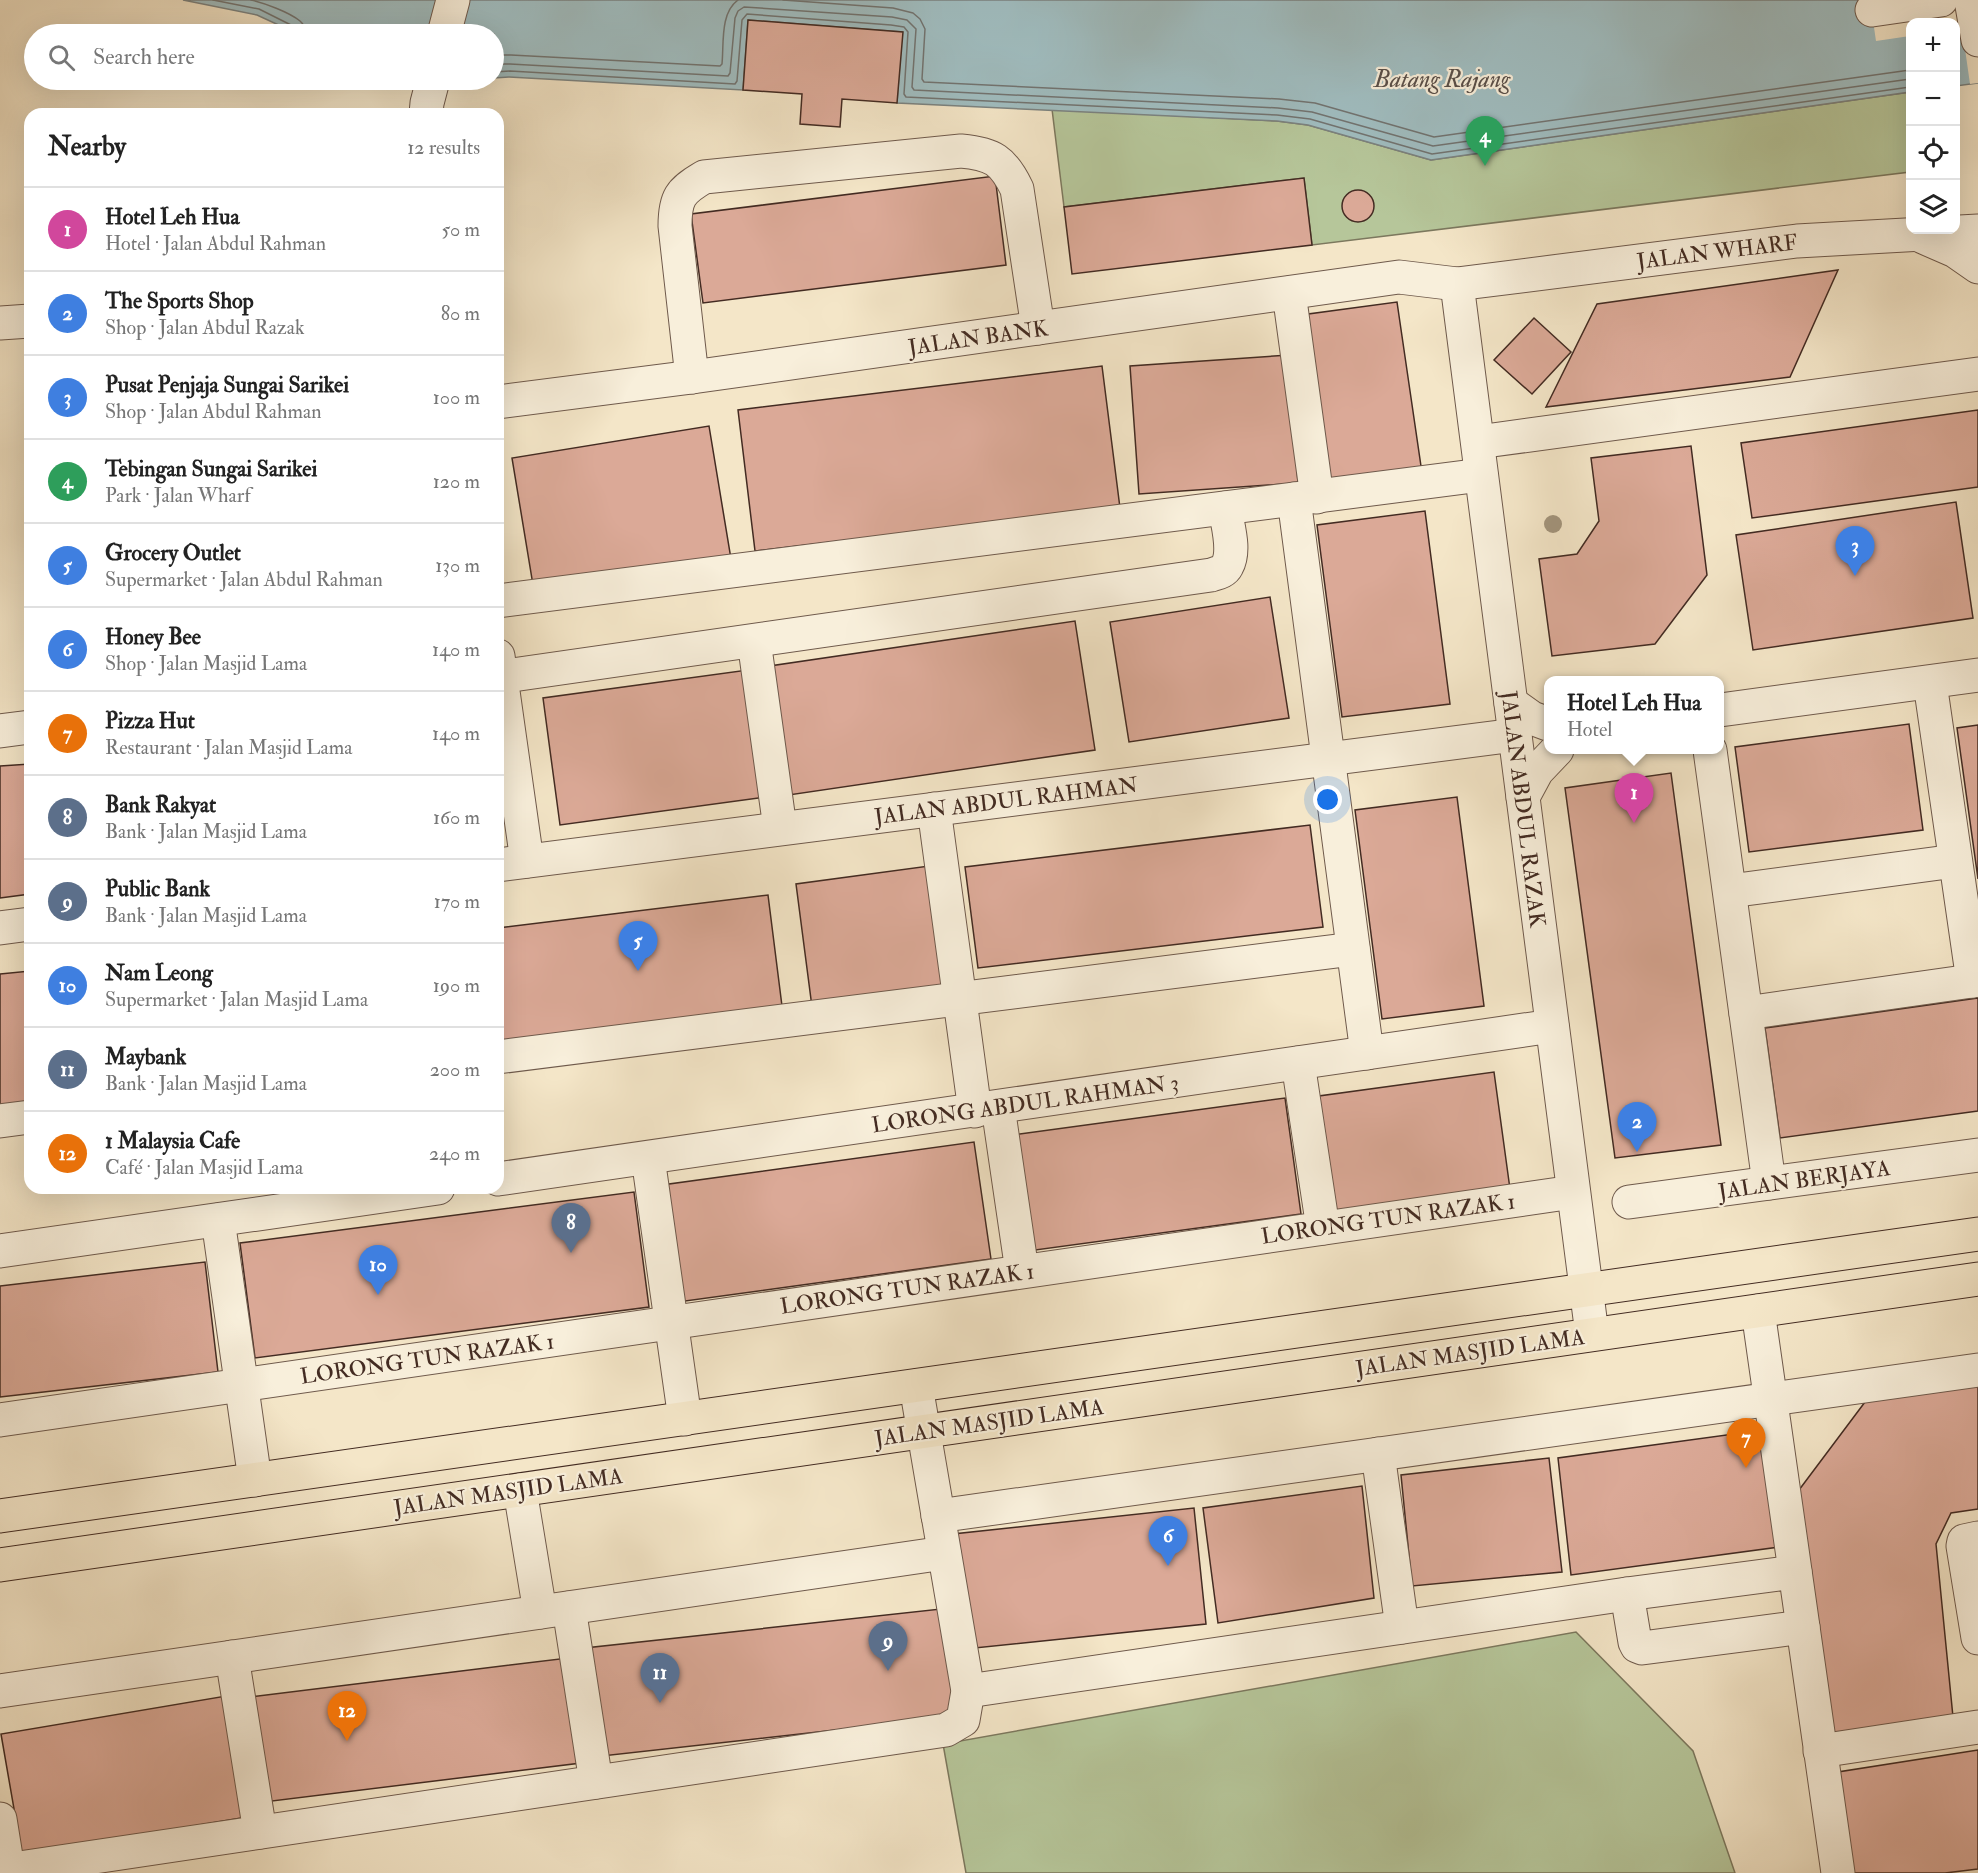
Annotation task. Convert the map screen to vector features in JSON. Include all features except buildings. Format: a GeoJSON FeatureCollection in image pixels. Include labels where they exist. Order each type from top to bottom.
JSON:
{"type":"FeatureCollection","features":[{"type":"Feature","properties":{"kind":"main road","name":"JALAN MASJID LAMA"},"geometry":{"type":"LineString","coordinates":[[0,1516],[1978,1234]]}},
{"type":"Feature","properties":{"kind":"main road","name":"JALAN MASJID LAMA"},"geometry":{"type":"LineString","coordinates":[[0,1565],[1978,1279]]}},
{"type":"Feature","properties":{"kind":"street"},"geometry":{"type":"LineString","coordinates":[[447,24],[453,0]]}},
{"type":"Feature","properties":{"kind":"street"},"geometry":{"type":"LineString","coordinates":[[1872,10],[1941,0]]}},
{"type":"Feature","properties":{"kind":"street"},"geometry":{"type":"LineString","coordinates":[[1971,0],[1978,40]]}},
{"type":"Feature","properties":{"kind":"street"},"geometry":{"type":"LineString","coordinates":[[427,108],[430,90]]}},
{"type":"Feature","properties":{"kind":"street"},"geometry":{"type":"LineString","coordinates":[[692,377],[675,210],[679,196],[690,185],[704,177],[961,151],[980,152],[998,160],[1008,171],[1017,189],[1038,328]]}},
{"type":"Feature","properties":{"kind":"street","name":"JALAN WHARF"},"geometry":{"type":"LineString","coordinates":[[1457,284],[1797,241],[1978,231]]}},
{"type":"Feature","properties":{"kind":"street"},"geometry":{"type":"LineString","coordinates":[[1919,235],[1955,250],[1978,267]]}},
{"type":"Feature","properties":{"kind":"street","name":"JALAN BANK"},"geometry":{"type":"LineString","coordinates":[[504,401],[1399,278],[1457,284]]}},
{"type":"Feature","properties":{"kind":"street","name":"JALAN ABDUL RAZAK"},"geometry":{"type":"LineString","coordinates":[[1457,284],[1592,1334]]}},
{"type":"Feature","properties":{"kind":"street"},"geometry":{"type":"LineString","coordinates":[[1289,293],[1328,759],[1367,1053]]}},
{"type":"Feature","properties":{"kind":"street"},"geometry":{"type":"LineString","coordinates":[[0,323],[24,321]]}},
{"type":"Feature","properties":{"kind":"street"},"geometry":{"type":"LineString","coordinates":[[1478,442],[1978,374]]}},
{"type":"Feature","properties":{"kind":"street"},"geometry":{"type":"LineString","coordinates":[[504,600],[1481,475]]}},
{"type":"Feature","properties":{"kind":"street"},"geometry":{"type":"LineString","coordinates":[[504,669],[754,641],[1211,575],[1221,572],[1227,566],[1230,557],[1231,549],[1225,508]]}},
{"type":"Feature","properties":{"kind":"street"},"geometry":{"type":"LineString","coordinates":[[754,641],[780,828]]}},
{"type":"Feature","properties":{"kind":"street"},"geometry":{"type":"LineString","coordinates":[[1724,710],[1978,675]]}},
{"type":"Feature","properties":{"kind":"street"},"geometry":{"type":"LineString","coordinates":[[1746,1013],[1976,980],[1955,861],[1930,683]]}},
{"type":"Feature","properties":{"kind":"street"},"geometry":{"type":"LineString","coordinates":[[1513,719],[1532,718],[1544,722]]}},
{"type":"Feature","properties":{"kind":"street","name":"JALAN ABDUL RAHMAN"},"geometry":{"type":"LineString","coordinates":[[513,863],[1328,759],[1513,719]]}},
{"type":"Feature","properties":{"kind":"street"},"geometry":{"type":"LineString","coordinates":[[0,730],[24,728]]}},
{"type":"Feature","properties":{"kind":"street"},"geometry":{"type":"LineString","coordinates":[[504,739],[513,863]]}},
{"type":"Feature","properties":{"kind":"street"},"geometry":{"type":"LineString","coordinates":[[1522,797],[1537,771],[1553,754]]}},
{"type":"Feature","properties":{"kind":"street"},"geometry":{"type":"LineString","coordinates":[[1711,754],[1769,1183]]}},
{"type":"Feature","properties":{"kind":"street"},"geometry":{"type":"LineString","coordinates":[[933,809],[960,998],[1022,1271]]}},
{"type":"Feature","properties":{"kind":"street"},"geometry":{"type":"LineString","coordinates":[[1730,891],[1955,861]]}},
{"type":"Feature","properties":{"kind":"street"},"geometry":{"type":"LineString","coordinates":[[0,928],[24,925]]}},
{"type":"Feature","properties":{"kind":"street"},"geometry":{"type":"LineString","coordinates":[[504,1056],[1353,949]]}},
{"type":"Feature","properties":{"kind":"street","name":"LORONG ABDUL RAHMAN 3"},"geometry":{"type":"LineString","coordinates":[[504,1178],[1552,1026]]}},
{"type":"Feature","properties":{"kind":"street"},"geometry":{"type":"LineString","coordinates":[[1298,1063],[1323,1228]]}},
{"type":"Feature","properties":{"kind":"street"},"geometry":{"type":"LineString","coordinates":[[0,1121],[24,1118]]}},
{"type":"Feature","properties":{"kind":"street","name":"JALAN BERJAYA"},"geometry":{"type":"LineString","coordinates":[[1629,1202],[1978,1155]]}},
{"type":"Feature","properties":{"kind":"street"},"geometry":{"type":"LineString","coordinates":[[648,1158],[685,1419]]}},
{"type":"Feature","properties":{"kind":"street","name":"LORONG TUN RAZAK 1"},"geometry":{"type":"LineString","coordinates":[[0,1419],[1573,1192]]}},
{"type":"Feature","properties":{"kind":"street"},"geometry":{"type":"LineString","coordinates":[[0,1251],[218,1220],[366,1194]]}},
{"type":"Feature","properties":{"kind":"street"},"geometry":{"type":"LineString","coordinates":[[218,1220],[255,1480]]}},
{"type":"Feature","properties":{"kind":"street"},"geometry":{"type":"LineString","coordinates":[[1758,1311],[1838,1873]]}},
{"type":"Feature","properties":{"kind":"street"},"geometry":{"type":"LineString","coordinates":[[938,1516],[1978,1370]]}},
{"type":"Feature","properties":{"kind":"street"},"geometry":{"type":"LineString","coordinates":[[0,1819],[4,1870],[946,1730],[963,1720],[968,1691],[916,1386]]}},
{"type":"Feature","properties":{"kind":"street"},"geometry":{"type":"LineString","coordinates":[[1378,1454],[1402,1627]]}},
{"type":"Feature","properties":{"kind":"street"},"geometry":{"type":"LineString","coordinates":[[520,1490],[555,1610],[596,1782]]}},
{"type":"Feature","properties":{"kind":"street"},"geometry":{"type":"LineString","coordinates":[[1978,1538],[1964,1541],[1963,1546],[1978,1638]]}},
{"type":"Feature","properties":{"kind":"street"},"geometry":{"type":"LineString","coordinates":[[0,1691],[944,1553]]}},
{"type":"Feature","properties":{"kind":"street"},"geometry":{"type":"LineString","coordinates":[[968,1691],[1627,1594],[1795,1572]]}},
{"type":"Feature","properties":{"kind":"street"},"geometry":{"type":"LineString","coordinates":[[1627,1594],[1635,1642],[1642,1648],[1803,1627]]}},
{"type":"Feature","properties":{"kind":"street"},"geometry":{"type":"LineString","coordinates":[[232,1657],[260,1832]]}},
{"type":"Feature","properties":{"kind":"street"},"geometry":{"type":"LineString","coordinates":[[1820,1751],[1978,1727]]}},
{"type":"Feature","properties":{"kind":"green space"},"geometry":{"type":"Polygon","coordinates":[[[1906,93],[1906,172],[1312,245],[1304,178],[1064,207],[1052,109],[1277,121],[1308,125],[1431,160],[1906,93]]]}},
{"type":"Feature","properties":{"kind":"green space"},"geometry":{"type":"Polygon","coordinates":[[[1576,1632],[1693,1751],[1735,1873],[966,1873],[943,1744],[1576,1632]]]}},
{"type":"Feature","properties":{"kind":"water","name":"Batang Rajang"},"geometry":{"type":"Polygon","coordinates":[[[183,0],[1978,0],[1978,83],[1960,85],[1960,18],[1906,18],[1906,93],[1431,160],[1308,125],[1277,121],[897,103],[902,32],[748,20],[743,90],[504,77],[504,24],[276,24],[257,15],[183,0]]]}},
{"type":"Feature","properties":{"kind":"pier"},"geometry":{"type":"Polygon","coordinates":[[[1870,0],[1978,0],[1978,83],[1970,84],[1960,18],[1906,18],[1906,37],[1876,41],[1870,0]]]}},
{"type":"Feature","properties":{"kind":"place","name":"Tebingan Sungai Sarikei"},"geometry":{"type":"Point","coordinates":[1485,166]}},
{"type":"Feature","properties":{"kind":"place","name":"Pusat Penjaja Sungai Sarikei"},"geometry":{"type":"Point","coordinates":[1855,576]}},
{"type":"Feature","properties":{"kind":"place","name":"Hotel Leh Hua"},"geometry":{"type":"Point","coordinates":[1634,823]}},
{"type":"Feature","properties":{"kind":"place","name":"Grocery Outlet"},"geometry":{"type":"Point","coordinates":[638,971]}},
{"type":"Feature","properties":{"kind":"place","name":"The Sports Shop"},"geometry":{"type":"Point","coordinates":[1637,1152]}},
{"type":"Feature","properties":{"kind":"place","name":"Bank Rakyat"},"geometry":{"type":"Point","coordinates":[571,1253]}},
{"type":"Feature","properties":{"kind":"place","name":"Nam Leong"},"geometry":{"type":"Point","coordinates":[378,1295]}},
{"type":"Feature","properties":{"kind":"place","name":"Pizza Hut"},"geometry":{"type":"Point","coordinates":[1746,1468]}},
{"type":"Feature","properties":{"kind":"place","name":"Honey Bee"},"geometry":{"type":"Point","coordinates":[1168,1566]}},
{"type":"Feature","properties":{"kind":"place","name":"Public Bank"},"geometry":{"type":"Point","coordinates":[888,1671]}},
{"type":"Feature","properties":{"kind":"place","name":"Maybank"},"geometry":{"type":"Point","coordinates":[660,1703]}},
{"type":"Feature","properties":{"kind":"place","name":"1 Malaysia Cafe"},"geometry":{"type":"Point","coordinates":[347,1741]}}]}
